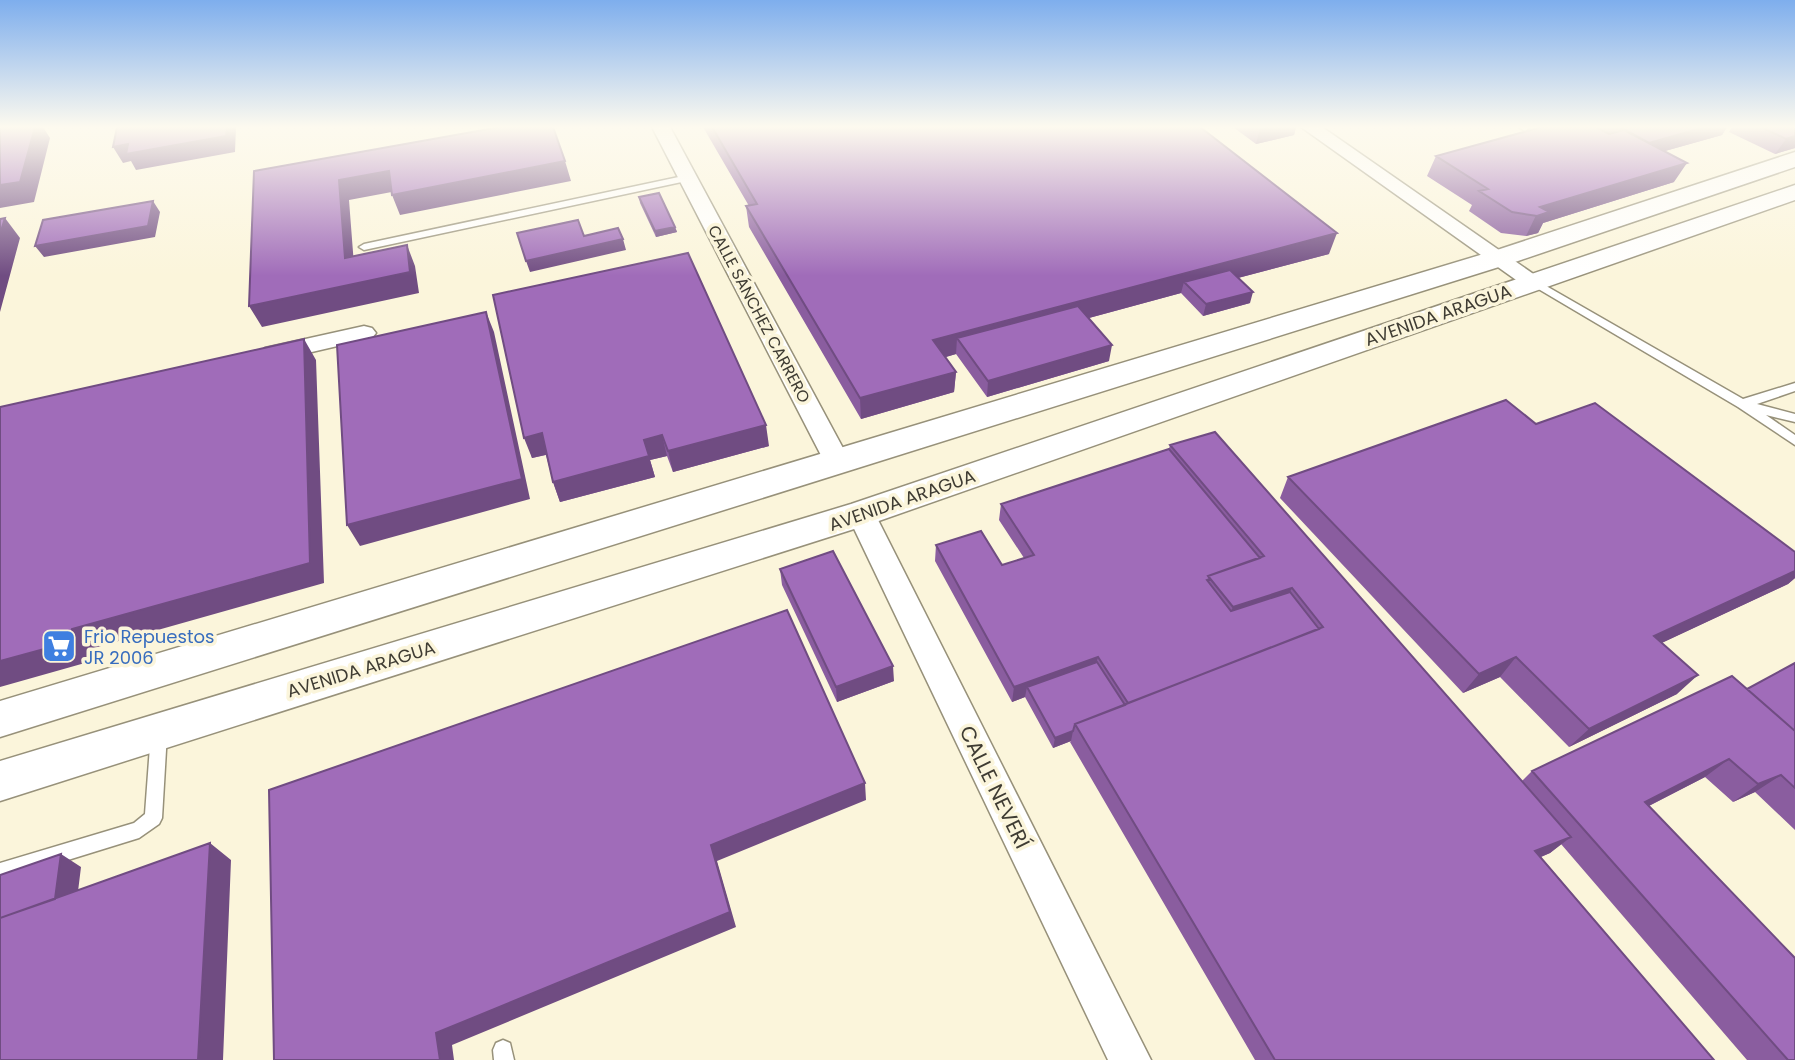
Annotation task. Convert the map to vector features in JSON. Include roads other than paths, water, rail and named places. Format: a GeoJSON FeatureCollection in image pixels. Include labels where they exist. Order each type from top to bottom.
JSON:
{"type":"FeatureCollection","features":[{"type":"Feature","properties":{"kind":"street"},"geometry":{"type":"LineString","coordinates":[[1381,176],[1534,282]]}},
{"type":"Feature","properties":{"kind":"street","name":"AVENIDA ARAGUA"},"geometry":{"type":"LineString","coordinates":[[0,719],[1497,258],[1742,176]]}},
{"type":"Feature","properties":{"kind":"street","name":"CALLE SÁNCHEZ CARRERO"},"geometry":{"type":"LineString","coordinates":[[688,178],[838,463]]}},
{"type":"Feature","properties":{"kind":"street","name":"AVENIDA ARAGUA"},"geometry":{"type":"LineString","coordinates":[[0,781],[861,514],[1795,192]]}},
{"type":"Feature","properties":{"kind":"street"},"geometry":{"type":"LineString","coordinates":[[256,357],[364,333]]}},
{"type":"Feature","properties":{"kind":"street","name":"CALLE NEVERÍ"},"geometry":{"type":"LineString","coordinates":[[861,514],[1130,1060]]}},
{"type":"Feature","properties":{"kind":"lane"},"geometry":{"type":"LineString","coordinates":[[364,247],[688,178]]}},
{"type":"Feature","properties":{"kind":"lane"},"geometry":{"type":"LineString","coordinates":[[1534,282],[1742,404],[1795,441]]}},
{"type":"Feature","properties":{"kind":"lane"},"geometry":{"type":"LineString","coordinates":[[1742,404],[1795,387]]}},
{"type":"Feature","properties":{"kind":"lane"},"geometry":{"type":"LineString","coordinates":[[1742,404],[1795,418]]}},
{"type":"Feature","properties":{"kind":"lane"},"geometry":{"type":"LineString","coordinates":[[0,872],[139,830],[153,818],[160,732]]}},
{"type":"Feature","properties":{"kind":"place","name":"Frio Repuestos JR 2006"},"geometry":{"type":"Point","coordinates":[59,646]}}]}
